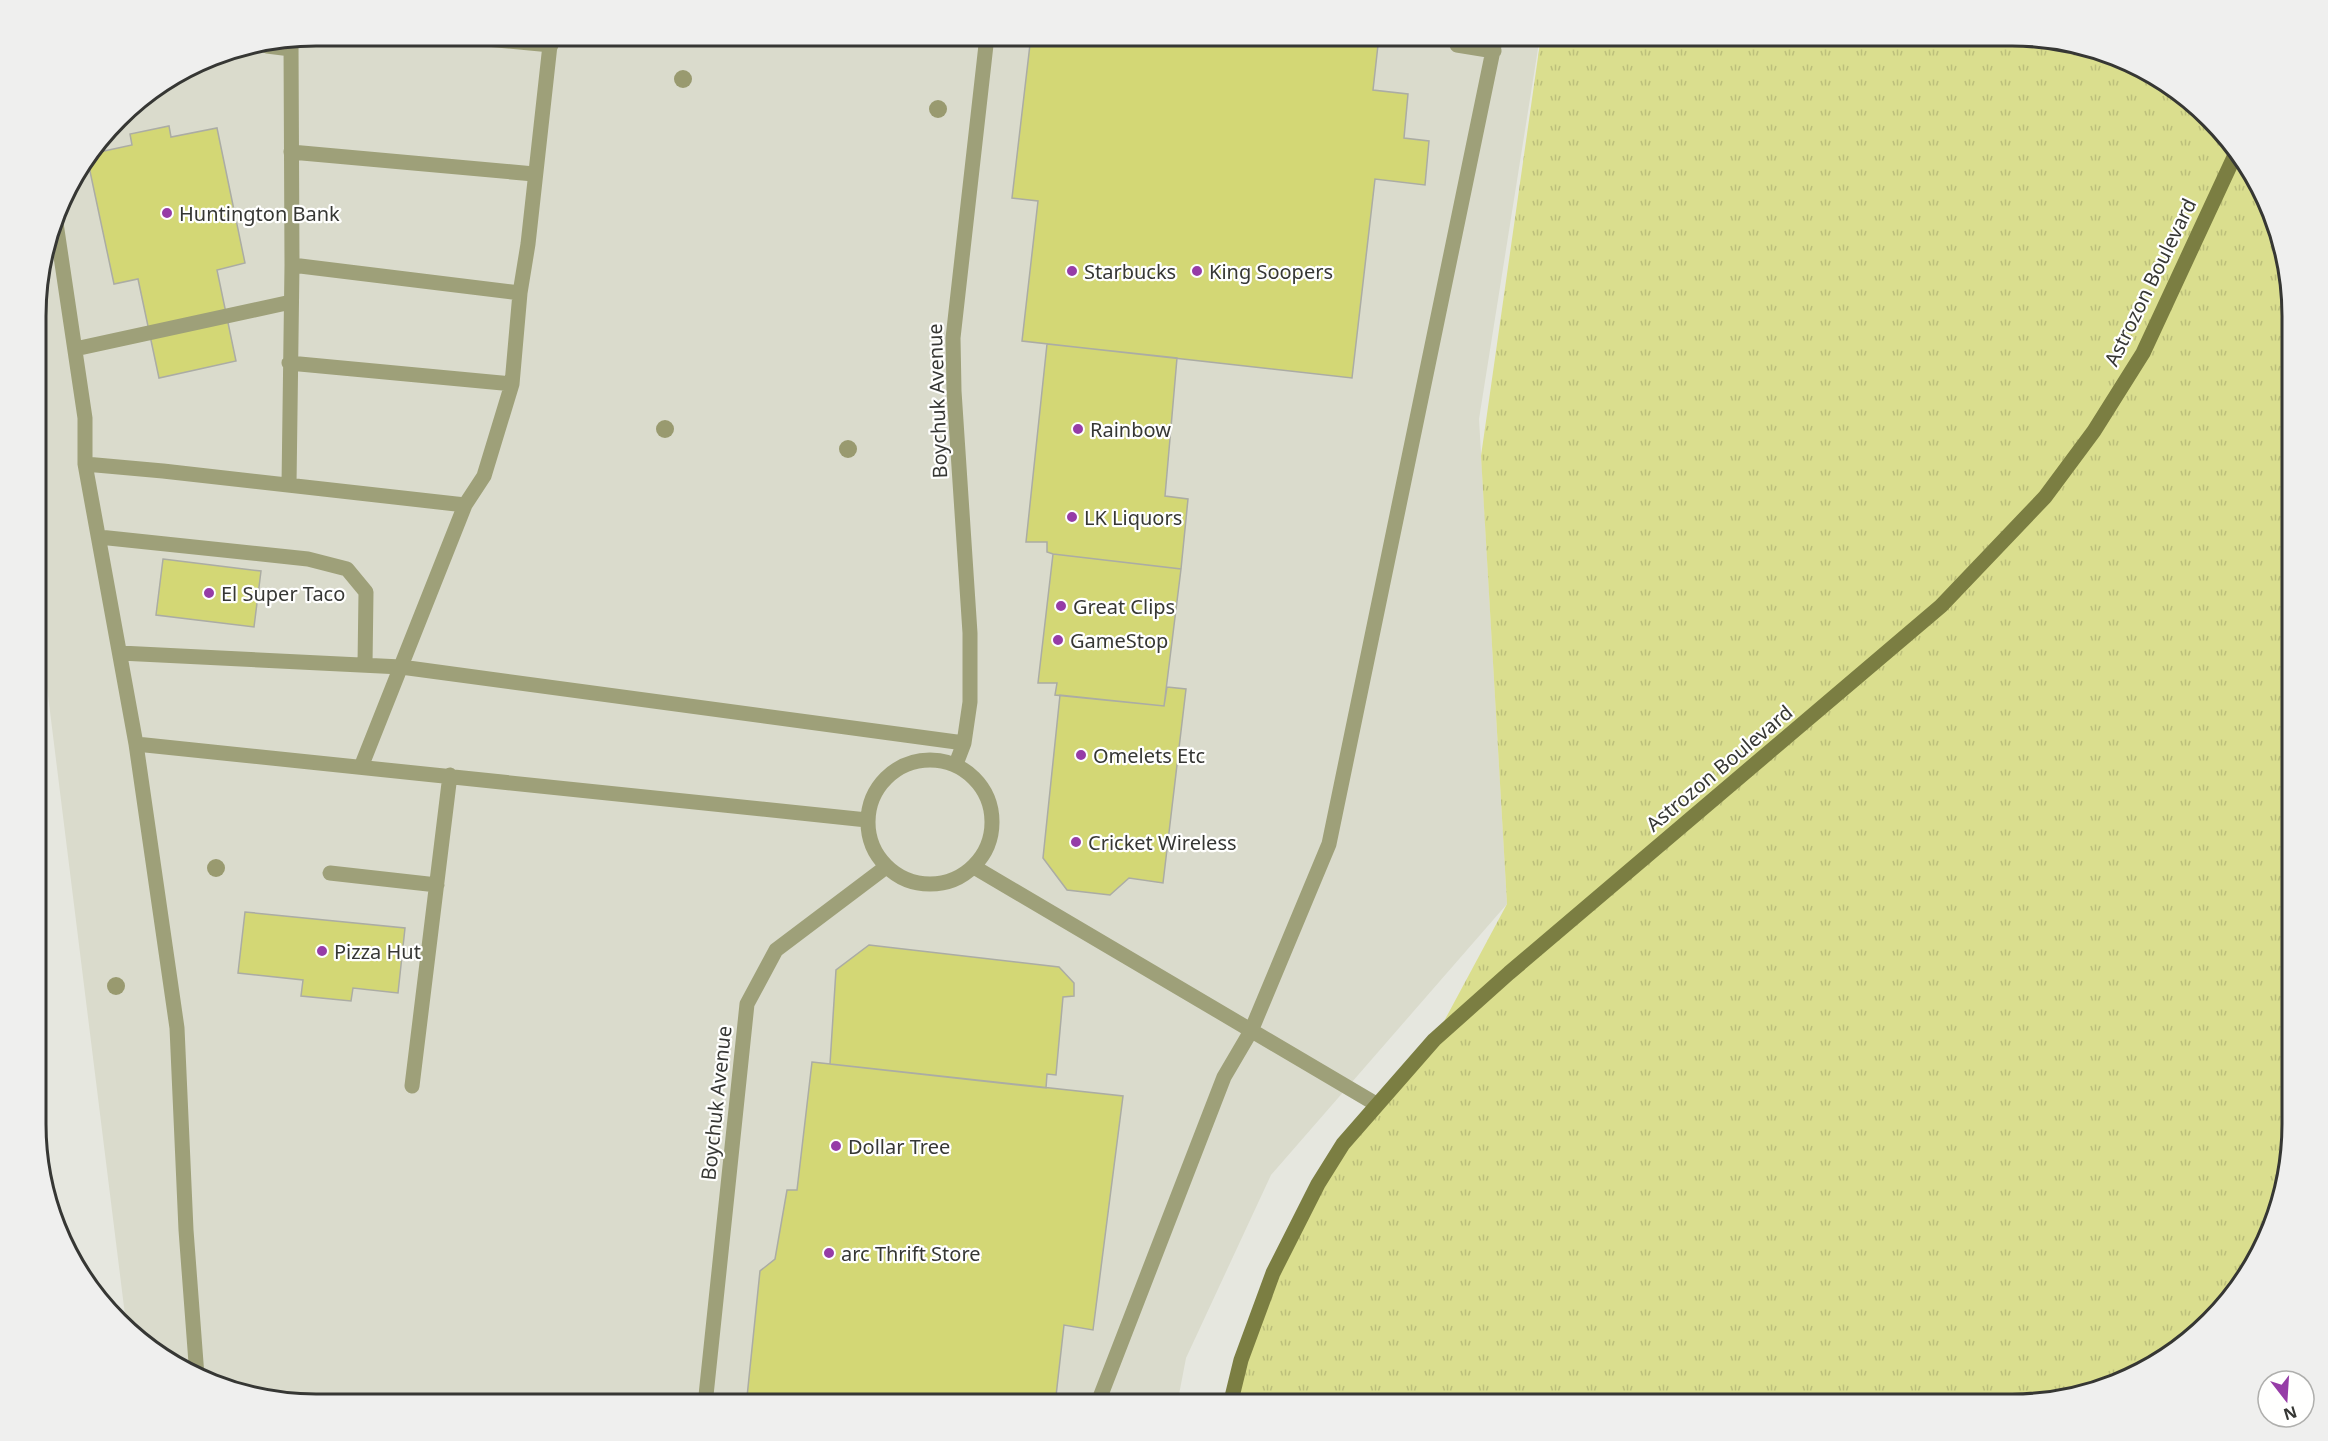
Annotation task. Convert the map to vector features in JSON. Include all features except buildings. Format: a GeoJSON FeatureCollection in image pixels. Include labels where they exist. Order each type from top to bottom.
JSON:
{"type":"FeatureCollection","features":[{"type":"Feature","properties":{"kind":"main road","name":"Astrozon Boulevard"},"geometry":{"type":"LineString","coordinates":[[1233,1394],[1241,1360],[1273,1273],[1318,1184],[1343,1144],[1434,1040],[1509,973],[1941,606],[2045,497],[2094,431],[2143,353],[2232,161]]}},
{"type":"Feature","properties":{"kind":"lane"},"geometry":{"type":"LineString","coordinates":[[361,766],[465,505],[484,476],[512,384],[520,293],[528,244],[534,174],[550,46]]}},
{"type":"Feature","properties":{"kind":"lane","name":"Boychuk Avenue"},"geometry":{"type":"LineString","coordinates":[[956,764],[964,743],[970,702],[970,633],[954,391],[953,338],[986,46]]}},
{"type":"Feature","properties":{"kind":"lane"},"geometry":{"type":"LineString","coordinates":[[1101,1394],[1224,1077],[1251,1030],[1329,844],[1494,46]]}},
{"type":"Feature","properties":{"kind":"lane"},"geometry":{"type":"LineString","coordinates":[[289,485],[292,265],[291,48]]}},
{"type":"Feature","properties":{"kind":"lane"},"geometry":{"type":"LineString","coordinates":[[291,152],[534,174]]}},
{"type":"Feature","properties":{"kind":"lane"},"geometry":{"type":"LineString","coordinates":[[58,238],[85,418],[85,464],[136,744],[177,1028],[186,1230],[196,1367]]}},
{"type":"Feature","properties":{"kind":"lane"},"geometry":{"type":"LineString","coordinates":[[292,265],[520,293]]}},
{"type":"Feature","properties":{"kind":"lane"},"geometry":{"type":"LineString","coordinates":[[75,349],[291,302]]}},
{"type":"Feature","properties":{"kind":"lane"},"geometry":{"type":"LineString","coordinates":[[289,363],[512,384]]}},
{"type":"Feature","properties":{"kind":"lane"},"geometry":{"type":"LineString","coordinates":[[85,464],[465,505]]}},
{"type":"Feature","properties":{"kind":"lane"},"geometry":{"type":"LineString","coordinates":[[99,537],[308,559],[347,569],[366,592],[365,664]]}},
{"type":"Feature","properties":{"kind":"lane"},"geometry":{"type":"LineString","coordinates":[[120,654],[401,667],[964,743]]}},
{"type":"Feature","properties":{"kind":"lane"},"geometry":{"type":"LineString","coordinates":[[136,744],[867,820]]}},
{"type":"Feature","properties":{"kind":"lane"},"geometry":{"type":"LineString","coordinates":[[935,759],[956,764],[975,778],[988,796],[993,822],[987,849],[974,867],[947,883],[925,885],[905,879],[886,867],[870,842],[867,820],[871,799],[882,781],[902,765],[935,759]]}},
{"type":"Feature","properties":{"kind":"lane"},"geometry":{"type":"LineString","coordinates":[[412,1086],[450,775]]}},
{"type":"Feature","properties":{"kind":"lane","name":"Boychuk Avenue"},"geometry":{"type":"LineString","coordinates":[[706,1394],[747,1004],[776,950],[886,867]]}},
{"type":"Feature","properties":{"kind":"lane"},"geometry":{"type":"LineString","coordinates":[[974,867],[1376,1104]]}},
{"type":"Feature","properties":{"kind":"lane"},"geometry":{"type":"LineString","coordinates":[[330,873],[437,885]]}},
{"type":"Feature","properties":{"kind":"shaded area"},"geometry":{"type":"Polygon","coordinates":[[[316,46],[1538,46],[1479,419],[1507,904],[1271,1175],[1186,1358],[1179,1394],[298,1394],[246,1385],[197,1367],[166,1349],[125,1316],[46,679],[46,316],[49,281],[56,246],[74,197],[102,152],[138,113],[166,92],[213,67],[264,52],[316,46]]]}},
{"type":"Feature","properties":{"kind":"green space"},"geometry":{"type":"Polygon","coordinates":[[[1540,46],[2012,46],[2047,49],[2099,61],[2131,74],[2176,102],[2215,138],[2236,166],[2261,213],[2272,246],[2281,298],[2282,1125],[2279,1160],[2272,1195],[2254,1244],[2226,1289],[2190,1328],[2162,1349],[2115,1374],[2082,1385],[2030,1394],[1236,1394],[1241,1360],[1318,1184],[1434,1040],[1507,904],[1481,456],[1540,46]]]}},
{"type":"Feature","properties":{"kind":"place","name":"Huntington Bank"},"geometry":{"type":"Point","coordinates":[167,213]}},
{"type":"Feature","properties":{"kind":"place","name":"Starbucks"},"geometry":{"type":"Point","coordinates":[1072,271]}},
{"type":"Feature","properties":{"kind":"place","name":"King Soopers"},"geometry":{"type":"Point","coordinates":[1197,271]}},
{"type":"Feature","properties":{"kind":"place","name":"Rainbow"},"geometry":{"type":"Point","coordinates":[1078,429]}},
{"type":"Feature","properties":{"kind":"place","name":"LK Liquors"},"geometry":{"type":"Point","coordinates":[1072,517]}},
{"type":"Feature","properties":{"kind":"place","name":"El Super Taco"},"geometry":{"type":"Point","coordinates":[209,593]}},
{"type":"Feature","properties":{"kind":"place","name":"Great Clips"},"geometry":{"type":"Point","coordinates":[1061,606]}},
{"type":"Feature","properties":{"kind":"place","name":"GameStop"},"geometry":{"type":"Point","coordinates":[1058,640]}},
{"type":"Feature","properties":{"kind":"place","name":"Omelets Etc"},"geometry":{"type":"Point","coordinates":[1081,755]}},
{"type":"Feature","properties":{"kind":"place","name":"Cricket Wireless"},"geometry":{"type":"Point","coordinates":[1076,842]}},
{"type":"Feature","properties":{"kind":"place","name":"Pizza Hut"},"geometry":{"type":"Point","coordinates":[322,951]}},
{"type":"Feature","properties":{"kind":"place","name":"Dollar Tree"},"geometry":{"type":"Point","coordinates":[836,1146]}},
{"type":"Feature","properties":{"kind":"place","name":"arc Thrift Store"},"geometry":{"type":"Point","coordinates":[829,1253]}}]}
